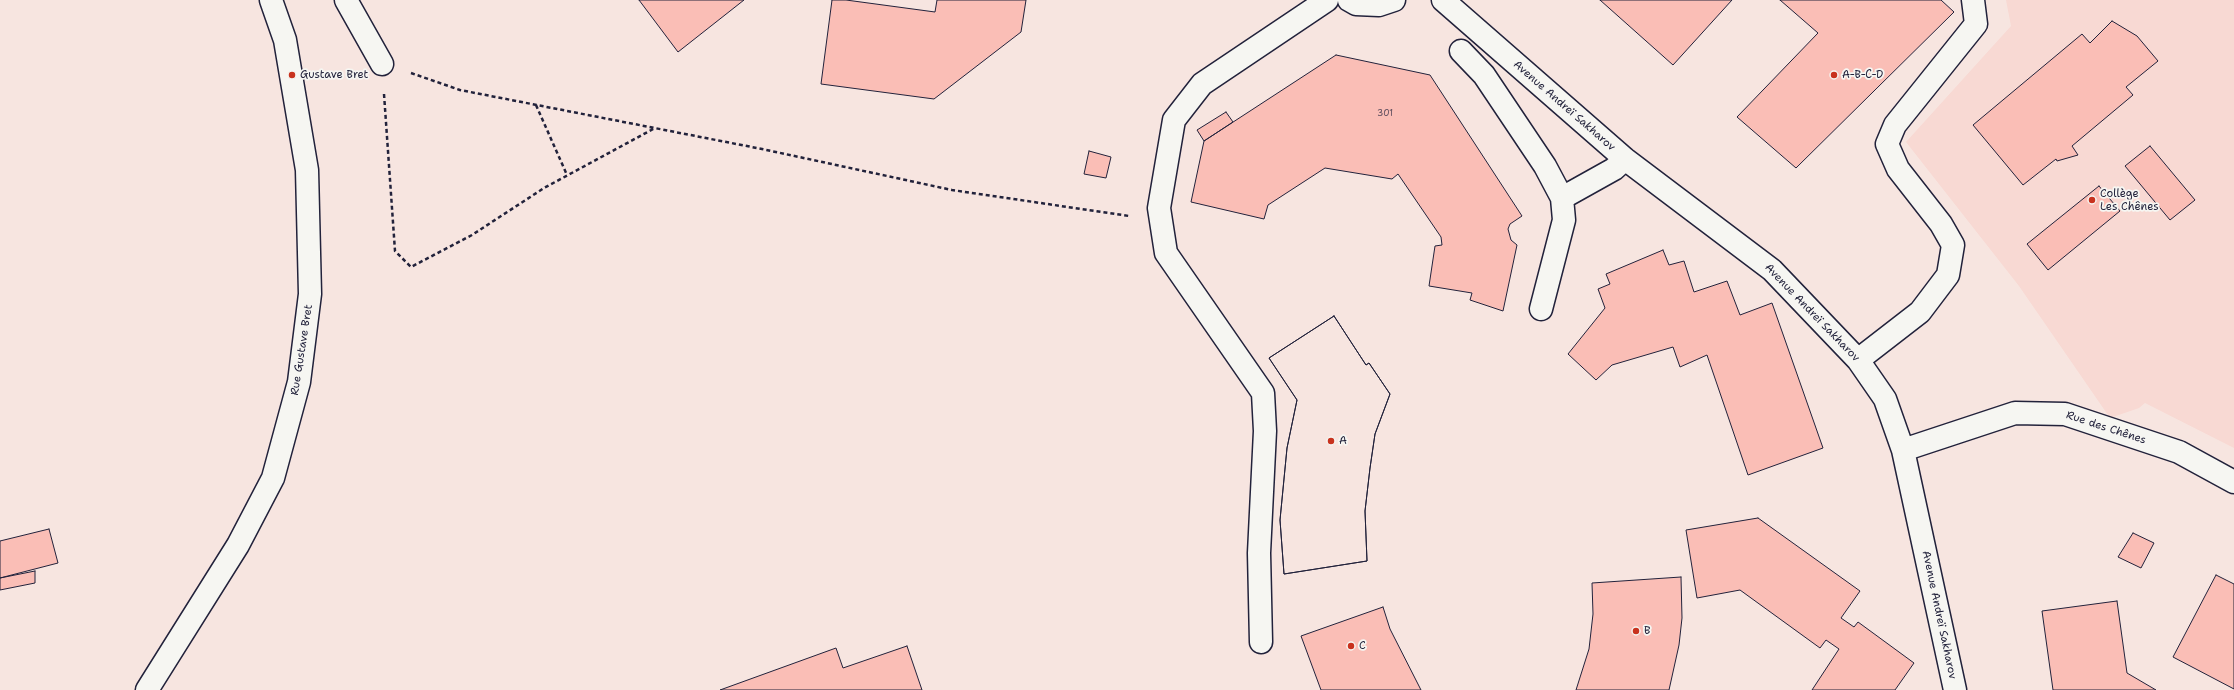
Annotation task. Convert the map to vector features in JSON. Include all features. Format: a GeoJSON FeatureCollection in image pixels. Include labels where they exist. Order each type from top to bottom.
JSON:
{"type":"FeatureCollection","features":[{"type":"Feature","properties":{"kind":"street","name":"Rue Gustave Bret"},"geometry":{"type":"LineString","coordinates":[[147,690],[238,545],[273,478],[299,382],[310,294],[307,170],[286,47],[271,0]]}},
{"type":"Feature","properties":{"kind":"street"},"geometry":{"type":"LineString","coordinates":[[346,0],[382,64]]}},
{"type":"Feature","properties":{"kind":"street"},"geometry":{"type":"LineString","coordinates":[[1261,642],[1259,553],[1265,431],[1263,393],[1166,253],[1159,208],[1174,120],[1202,84],[1327,0]]}},
{"type":"Feature","properties":{"kind":"street"},"geometry":{"type":"LineString","coordinates":[[1349,0],[1356,4],[1378,6],[1394,0]]}},
{"type":"Feature","properties":{"kind":"street","name":"Avenue Andreï Sakharov"},"geometry":{"type":"LineString","coordinates":[[1442,0],[1625,159],[1772,270],[1858,360],[1885,399],[1903,450],[1955,690]]}},
{"type":"Feature","properties":{"kind":"street"},"geometry":{"type":"LineString","coordinates":[[1858,360],[1920,312],[1948,275],[1953,245],[1941,224],[1898,169],[1887,144],[1895,125],[1976,24],[1973,0]]}},
{"type":"Feature","properties":{"kind":"street"},"geometry":{"type":"LineString","coordinates":[[1460,51],[1484,75],[1545,166],[1562,198],[1564,220],[1541,309]]}},
{"type":"Feature","properties":{"kind":"street"},"geometry":{"type":"LineString","coordinates":[[1562,198],[1614,169],[1625,159]]}},
{"type":"Feature","properties":{"kind":"street","name":"Rue des Chênes"},"geometry":{"type":"LineString","coordinates":[[1903,450],[2015,413],[2065,414],[2178,452],[2234,482]]}},
{"type":"Feature","properties":{"kind":"path"},"geometry":{"type":"LineString","coordinates":[[655,128],[567,175],[472,235],[411,267],[395,251],[382,64],[460,90],[655,128],[952,190],[1161,221]]}},
{"type":"Feature","properties":{"kind":"path"},"geometry":{"type":"LineString","coordinates":[[535,105],[567,175]]}},
{"type":"Feature","properties":{"kind":"shaded area","name":"Collège Les Chênes"},"geometry":{"type":"Polygon","coordinates":[[[2006,0],[2234,0],[2234,448],[2145,403],[2139,408],[2110,418],[2019,286],[1906,142],[2011,26],[2006,0]]]}},
{"type":"Feature","properties":{"kind":"building"},"geometry":{"type":"Polygon","coordinates":[[[639,0],[744,0],[678,52],[639,0]]]}},
{"type":"Feature","properties":{"kind":"building"},"geometry":{"type":"Polygon","coordinates":[[[832,0],[846,0],[935,12],[937,0],[1026,0],[1021,32],[934,99],[821,84],[832,0]]]}},
{"type":"Feature","properties":{"kind":"building"},"geometry":{"type":"Polygon","coordinates":[[[1600,0],[1732,0],[1673,65],[1600,0]]]}},
{"type":"Feature","properties":{"kind":"building","name":"A-B-C-D"},"geometry":{"type":"Polygon","coordinates":[[[1780,0],[1941,0],[1954,12],[1796,168],[1737,117],[1818,33],[1780,0]]]}},
{"type":"Feature","properties":{"kind":"building"},"geometry":{"type":"Polygon","coordinates":[[[2112,21],[2137,36],[2158,61],[2126,87],[2133,95],[2072,146],[2078,155],[2057,161],[2056,159],[2023,185],[1973,125],[2082,34],[2090,43],[2112,21]]]}},
{"type":"Feature","properties":{"kind":"building"},"geometry":{"type":"Polygon","coordinates":[[[1336,55],[1430,75],[1522,216],[1510,224],[1508,229],[1511,240],[1517,245],[1503,311],[1470,300],[1472,293],[1429,286],[1435,246],[1442,245],[1441,237],[1398,174],[1392,179],[1325,168],[1268,205],[1264,219],[1191,202],[1204,141],[1336,55]]]}},
{"type":"Feature","properties":{"kind":"building"},"geometry":{"type":"Polygon","coordinates":[[[1226,112],[1233,122],[1204,141],[1197,130],[1226,112]]]}},
{"type":"Feature","properties":{"kind":"building"},"geometry":{"type":"Polygon","coordinates":[[[2150,146],[2195,200],[2170,220],[2125,166],[2150,146]]]}},
{"type":"Feature","properties":{"kind":"building"},"geometry":{"type":"Polygon","coordinates":[[[1089,151],[1111,157],[1106,178],[1084,174],[1089,151]]]}},
{"type":"Feature","properties":{"kind":"building"},"geometry":{"type":"Polygon","coordinates":[[[2099,186],[2120,211],[2048,270],[2027,244],[2099,186]]]}},
{"type":"Feature","properties":{"kind":"building"},"geometry":{"type":"Polygon","coordinates":[[[1663,250],[1669,265],[1684,261],[1694,292],[1727,281],[1740,315],[1772,303],[1823,448],[1748,475],[1707,355],[1680,367],[1673,347],[1612,365],[1596,380],[1568,354],[1605,308],[1598,289],[1610,284],[1606,274],[1663,250]]]}},
{"type":"Feature","properties":{"kind":"building","name":"A"},"geometry":{"type":"Polygon","coordinates":[[[1334,316],[1366,365],[1369,363],[1390,394],[1375,434],[1370,468],[1365,511],[1367,561],[1284,574],[1280,520],[1287,448],[1297,400],[1269,358],[1334,316]]]}},
{"type":"Feature","properties":{"kind":"building","name":"A"},"geometry":{"type":"Polygon","coordinates":[[[1334,316],[1366,365],[1369,363],[1390,394],[1375,434],[1370,468],[1365,511],[1367,561],[1284,574],[1280,520],[1287,448],[1297,400],[1269,358],[1334,316]]]}},
{"type":"Feature","properties":{"kind":"building"},"geometry":{"type":"Polygon","coordinates":[[[1758,518],[1860,591],[1841,618],[1854,627],[1858,622],[1914,663],[1895,690],[1812,690],[1839,649],[1826,640],[1820,648],[1740,590],[1697,598],[1686,530],[1758,518]]]}},
{"type":"Feature","properties":{"kind":"building"},"geometry":{"type":"Polygon","coordinates":[[[49,529],[58,563],[0,578],[0,541],[49,529]]]}},
{"type":"Feature","properties":{"kind":"building"},"geometry":{"type":"Polygon","coordinates":[[[2133,533],[2154,543],[2141,568],[2118,557],[2133,533]]]}},
{"type":"Feature","properties":{"kind":"building"},"geometry":{"type":"Polygon","coordinates":[[[35,571],[35,583],[0,590],[0,578],[35,571]]]}},
{"type":"Feature","properties":{"kind":"building"},"geometry":{"type":"Polygon","coordinates":[[[2216,575],[2234,584],[2234,689],[2173,657],[2216,575]]]}},
{"type":"Feature","properties":{"kind":"building","name":"B"},"geometry":{"type":"Polygon","coordinates":[[[1681,577],[1682,618],[1679,645],[1669,690],[1576,690],[1589,649],[1593,614],[1592,583],[1681,577]]]}},
{"type":"Feature","properties":{"kind":"building"},"geometry":{"type":"Polygon","coordinates":[[[2117,601],[2127,673],[2156,690],[2053,690],[2042,611],[2117,601]]]}},
{"type":"Feature","properties":{"kind":"building","name":"C"},"geometry":{"type":"Polygon","coordinates":[[[1383,607],[1390,629],[1421,690],[1321,690],[1301,636],[1383,607]]]}},
{"type":"Feature","properties":{"kind":"building"},"geometry":{"type":"Polygon","coordinates":[[[907,646],[922,690],[720,690],[836,648],[843,668],[907,646]]]}},
{"type":"Feature","properties":{"kind":"place","name":"Gustave Bret"},"geometry":{"type":"Point","coordinates":[292,75]}},
{"type":"Feature","properties":{"kind":"place","name":"A-B-C-D"},"geometry":{"type":"Point","coordinates":[1834,75]}},
{"type":"Feature","properties":{"kind":"place","name":"Collège Les Chênes"},"geometry":{"type":"Point","coordinates":[2092,200]}},
{"type":"Feature","properties":{"kind":"place","name":"A"},"geometry":{"type":"Point","coordinates":[1331,441]}},
{"type":"Feature","properties":{"kind":"place","name":"B"},"geometry":{"type":"Point","coordinates":[1636,631]}},
{"type":"Feature","properties":{"kind":"place","name":"C"},"geometry":{"type":"Point","coordinates":[1351,646]}}]}
